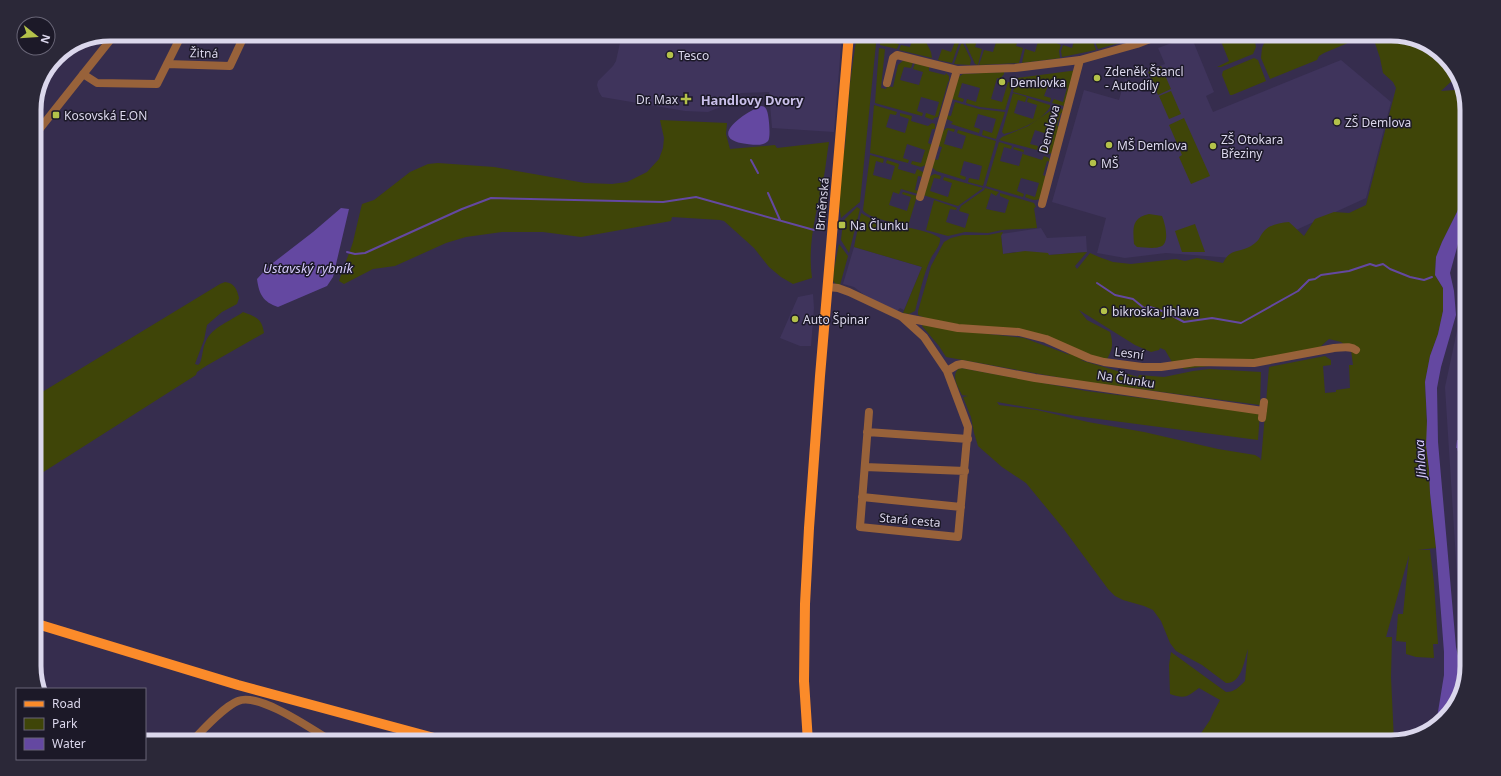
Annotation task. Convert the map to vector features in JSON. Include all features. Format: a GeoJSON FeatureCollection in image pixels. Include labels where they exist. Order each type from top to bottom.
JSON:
{"type":"FeatureCollection","features":[{"type":"Feature","properties":{"kind":"main road","name":"Brněnská"},"geometry":{"type":"LineString","coordinates":[[808,735],[804,681],[805,604],[809,528],[820,376],[848,41]]}},
{"type":"Feature","properties":{"kind":"main road"},"geometry":{"type":"LineString","coordinates":[[41,625],[238,685],[422,735]]}},
{"type":"Feature","properties":{"kind":"street"},"geometry":{"type":"LineString","coordinates":[[41,127],[109,41]]}},
{"type":"Feature","properties":{"kind":"street","name":"Žitná"},"geometry":{"type":"LineString","coordinates":[[83,74],[97,83],[157,84],[178,41]]}},
{"type":"Feature","properties":{"kind":"street","name":"Žitná"},"geometry":{"type":"LineString","coordinates":[[167,64],[230,66],[242,41]]}},
{"type":"Feature","properties":{"kind":"street"},"geometry":{"type":"LineString","coordinates":[[887,84],[893,58],[897,55],[957,70],[1014,68],[1080,60],[1145,41]]}},
{"type":"Feature","properties":{"kind":"street","name":"Demlova"},"geometry":{"type":"LineString","coordinates":[[1042,204],[1080,60]]}},
{"type":"Feature","properties":{"kind":"street"},"geometry":{"type":"LineString","coordinates":[[920,197],[957,70]]}},
{"type":"Feature","properties":{"kind":"street"},"geometry":{"type":"LineString","coordinates":[[828,287],[838,288],[849,292],[902,317],[924,338],[947,371]]}},
{"type":"Feature","properties":{"kind":"street","name":"Lesní"},"geometry":{"type":"LineString","coordinates":[[902,317],[958,328],[1019,332],[1046,339],[1089,358],[1104,362],[1142,367],[1161,368],[1196,362],[1254,363],[1334,348],[1347,347],[1356,350]]}},
{"type":"Feature","properties":{"kind":"street","name":"Na Člunku"},"geometry":{"type":"LineString","coordinates":[[947,371],[957,365],[962,364],[1058,381],[1263,410]]}},
{"type":"Feature","properties":{"kind":"street","name":"Stará cesta"},"geometry":{"type":"LineString","coordinates":[[869,412],[860,527],[958,537],[968,439],[968,424],[947,371]]}},
{"type":"Feature","properties":{"kind":"street"},"geometry":{"type":"LineString","coordinates":[[868,432],[968,439]]}},
{"type":"Feature","properties":{"kind":"street"},"geometry":{"type":"LineString","coordinates":[[865,467],[965,471]]}},
{"type":"Feature","properties":{"kind":"street","name":"Stará cesta"},"geometry":{"type":"LineString","coordinates":[[862,496],[961,507]]}},
{"type":"Feature","properties":{"kind":"street"},"geometry":{"type":"LineString","coordinates":[[199,735],[230,706],[238,701],[248,700],[264,703],[321,735]]}},
{"type":"Feature","properties":{"kind":"shaded area"},"geometry":{"type":"Polygon","coordinates":[[[620,41],[841,41],[834,132],[772,128],[769,92],[741,93],[723,106],[708,112],[685,111],[602,97],[597,85],[598,81],[616,61],[620,41]]]}},
{"type":"Feature","properties":{"kind":"shaded area","name":"ZŠ Otokara Březiny"},"geometry":{"type":"Polygon","coordinates":[[[1177,41],[1193,41],[1214,92],[1206,96],[1213,112],[1341,60],[1391,102],[1366,198],[1283,236],[1246,259],[1166,253],[1125,258],[1097,253],[1106,218],[1052,202],[1084,90],[1119,100],[1125,79],[1145,85],[1147,79],[1145,75],[1146,71],[1165,64],[1158,48],[1177,41]]]}},
{"type":"Feature","properties":{"kind":"shaded area"},"geometry":{"type":"Polygon","coordinates":[[[1041,228],[1047,238],[1086,236],[1087,252],[1049,255],[1014,252],[1003,254],[1001,234],[1041,228]]]}},
{"type":"Feature","properties":{"kind":"shaded area"},"geometry":{"type":"Polygon","coordinates":[[[854,247],[922,267],[904,310],[900,308],[897,311],[867,297],[854,287],[843,284],[854,247]]]}},
{"type":"Feature","properties":{"kind":"shaded area"},"geometry":{"type":"Polygon","coordinates":[[[813,294],[814,308],[811,346],[800,346],[780,338],[798,297],[813,294]]]}},
{"type":"Feature","properties":{"kind":"shaded area"},"geometry":{"type":"Polygon","coordinates":[[[1460,317],[1460,592],[1458,592],[1445,387],[1460,317]]]}},
{"type":"Feature","properties":{"kind":"green space"},"geometry":{"type":"Polygon","coordinates":[[[856,41],[876,41],[860,202],[841,218],[839,204],[850,83],[856,41]]]}},
{"type":"Feature","properties":{"kind":"green space"},"geometry":{"type":"Polygon","coordinates":[[[880,41],[892,41],[899,44],[897,49],[880,45],[880,41]]]}},
{"type":"Feature","properties":{"kind":"green space"},"geometry":{"type":"Polygon","coordinates":[[[912,41],[926,41],[931,52],[932,58],[899,50],[901,45],[910,47],[912,41]]]}},
{"type":"Feature","properties":{"kind":"green space"},"geometry":{"type":"Polygon","coordinates":[[[955,41],[960,41],[952,63],[938,60],[942,49],[951,52],[955,41]]]}},
{"type":"Feature","properties":{"kind":"green space"},"geometry":{"type":"Polygon","coordinates":[[[964,41],[977,41],[975,47],[982,49],[978,65],[975,64],[964,41]]]}},
{"type":"Feature","properties":{"kind":"green space"},"geometry":{"type":"Polygon","coordinates":[[[996,41],[1018,41],[1016,46],[1023,48],[1019,63],[979,65],[984,50],[993,52],[996,41]]]}},
{"type":"Feature","properties":{"kind":"green space"},"geometry":{"type":"Polygon","coordinates":[[[1038,41],[1054,41],[1061,45],[1059,51],[1060,58],[1022,63],[1025,49],[1035,52],[1038,41]]]}},
{"type":"Feature","properties":{"kind":"green space"},"geometry":{"type":"Polygon","coordinates":[[[1074,41],[1095,41],[1094,44],[1096,50],[1062,57],[1061,51],[1063,45],[1072,48],[1074,41]]]}},
{"type":"Feature","properties":{"kind":"green space"},"geometry":{"type":"Polygon","coordinates":[[[1097,41],[1126,41],[1098,49],[1096,44],[1097,41]]]}},
{"type":"Feature","properties":{"kind":"green space"},"geometry":{"type":"Polygon","coordinates":[[[1221,41],[1255,42],[1256,47],[1253,54],[1221,67],[1217,67],[1229,61],[1221,41]]]}},
{"type":"Feature","properties":{"kind":"green space"},"geometry":{"type":"Polygon","coordinates":[[[1265,41],[1353,41],[1324,53],[1319,56],[1317,60],[1270,79],[1261,58],[1262,48],[1265,41]]]}},
{"type":"Feature","properties":{"kind":"green space"},"geometry":{"type":"Polygon","coordinates":[[[1374,41],[1409,43],[1421,48],[1436,58],[1448,72],[1453,80],[1441,91],[1456,90],[1460,106],[1460,204],[1436,257],[1435,275],[1443,288],[1443,311],[1438,334],[1430,356],[1425,382],[1430,493],[1436,548],[1418,550],[1430,550],[1438,644],[1433,644],[1434,658],[1416,657],[1406,654],[1406,642],[1396,641],[1398,614],[1403,614],[1409,555],[1386,637],[1392,637],[1391,677],[1394,735],[1200,735],[1210,720],[1220,700],[1199,688],[1183,697],[1170,694],[1169,665],[1171,652],[1226,692],[1229,692],[1239,687],[1245,681],[1248,649],[1244,665],[1239,676],[1236,680],[1226,683],[1202,665],[1176,651],[1170,643],[1161,621],[1153,610],[1115,596],[1108,589],[1063,528],[1026,483],[1002,467],[978,446],[971,417],[963,397],[968,396],[962,395],[959,389],[955,379],[956,372],[961,368],[1086,391],[1260,413],[1258,440],[1076,416],[997,402],[999,405],[1037,410],[1218,449],[1255,455],[1260,458],[1261,461],[1269,367],[1325,356],[1331,360],[1331,365],[1323,366],[1325,393],[1336,392],[1336,390],[1350,388],[1349,365],[1353,365],[1351,350],[1341,342],[1329,339],[1319,348],[1235,363],[1184,369],[1172,362],[1165,350],[1160,348],[1159,350],[1151,352],[1135,345],[1079,310],[1087,320],[1110,332],[1112,340],[1111,350],[1106,361],[1080,360],[1138,377],[1139,375],[1164,377],[1210,369],[1261,372],[1260,405],[1079,381],[946,357],[922,326],[923,323],[932,321],[918,315],[918,311],[931,266],[944,242],[951,238],[963,235],[988,235],[1003,232],[1001,236],[1003,254],[1025,251],[1048,253],[1049,255],[1087,252],[1075,266],[1077,269],[1090,253],[1113,262],[1131,264],[1176,259],[1185,261],[1197,258],[1223,263],[1232,253],[1254,244],[1265,230],[1273,225],[1289,222],[1304,236],[1315,219],[1334,212],[1349,213],[1366,205],[1396,88],[1393,82],[1383,73],[1374,41]],[[979,333],[1024,338],[1070,355],[1051,340],[1040,336],[979,333]]]}},
{"type":"Feature","properties":{"kind":"green space"},"geometry":{"type":"Polygon","coordinates":[[[963,43],[971,60],[970,65],[954,64],[961,44],[963,43]]]}},
{"type":"Feature","properties":{"kind":"green space"},"geometry":{"type":"Polygon","coordinates":[[[879,48],[885,49],[881,88],[886,89],[887,86],[893,87],[898,65],[904,60],[913,62],[911,68],[904,67],[900,80],[919,85],[923,72],[913,69],[915,63],[929,67],[929,71],[945,75],[946,73],[949,76],[949,81],[938,117],[934,118],[933,120],[925,117],[926,113],[935,116],[939,102],[921,97],[917,111],[923,113],[922,116],[875,103],[879,48]]]}},
{"type":"Feature","properties":{"kind":"green space"},"geometry":{"type":"Polygon","coordinates":[[[1254,58],[1258,60],[1266,81],[1230,95],[1222,75],[1223,71],[1254,58]]]}},
{"type":"Feature","properties":{"kind":"green space"},"geometry":{"type":"Polygon","coordinates":[[[1161,66],[1171,89],[1158,95],[1148,72],[1161,66]]]}},
{"type":"Feature","properties":{"kind":"green space"},"geometry":{"type":"Polygon","coordinates":[[[1078,70],[1064,106],[1052,103],[1054,99],[1063,102],[1067,88],[1049,83],[1044,96],[1051,98],[1050,102],[1013,92],[1017,78],[1078,70]]]}},
{"type":"Feature","properties":{"kind":"green space"},"geometry":{"type":"Polygon","coordinates":[[[1004,72],[1000,79],[997,78],[991,99],[1002,102],[1008,82],[1012,83],[1016,74],[1005,110],[980,107],[966,103],[967,99],[976,102],[980,88],[962,83],[958,97],[964,99],[963,102],[952,99],[957,78],[963,74],[1004,72]]]}},
{"type":"Feature","properties":{"kind":"green space"},"geometry":{"type":"Polygon","coordinates":[[[1171,91],[1181,114],[1169,119],[1159,96],[1171,91]]]}},
{"type":"Feature","properties":{"kind":"green space"},"geometry":{"type":"Polygon","coordinates":[[[1013,93],[1027,97],[1025,102],[1018,100],[1014,113],[1033,119],[1037,105],[1027,102],[1028,98],[1050,105],[1050,107],[1047,112],[1030,124],[1004,134],[1002,132],[1013,93]]]}},
{"type":"Feature","properties":{"kind":"green space"},"geometry":{"type":"Polygon","coordinates":[[[955,102],[979,109],[1005,112],[996,139],[982,135],[983,130],[992,133],[996,119],[978,114],[974,127],[980,129],[979,133],[951,124],[953,122],[947,119],[947,115],[951,116],[955,102]]]}},
{"type":"Feature","properties":{"kind":"green space"},"geometry":{"type":"Polygon","coordinates":[[[874,105],[897,112],[896,115],[890,114],[886,127],[905,133],[909,119],[900,116],[900,113],[912,116],[911,121],[928,126],[932,123],[935,124],[935,129],[932,129],[928,143],[932,145],[926,165],[921,167],[911,164],[912,161],[921,163],[925,150],[907,144],[903,158],[909,160],[908,163],[870,153],[874,105]]]}},
{"type":"Feature","properties":{"kind":"green space"},"geometry":{"type":"Polygon","coordinates":[[[1056,107],[1062,109],[1065,114],[1061,113],[1057,126],[1062,127],[1053,153],[1048,154],[1038,151],[1039,147],[1049,149],[1053,136],[1035,130],[1030,144],[1038,146],[1037,150],[999,140],[1002,137],[1028,126],[1056,107]]]}},
{"type":"Feature","properties":{"kind":"green space"},"geometry":{"type":"Polygon","coordinates":[[[1184,118],[1210,176],[1191,184],[1179,157],[1182,155],[1169,125],[1184,118]]]}},
{"type":"Feature","properties":{"kind":"green space"},"geometry":{"type":"Polygon","coordinates":[[[660,120],[727,123],[726,134],[730,149],[775,145],[777,148],[829,142],[812,239],[812,278],[793,284],[781,277],[769,267],[754,248],[724,221],[672,217],[671,221],[581,237],[543,232],[502,232],[466,237],[446,243],[395,266],[373,269],[344,284],[339,281],[353,242],[362,204],[374,200],[410,172],[428,164],[438,163],[494,167],[585,183],[612,184],[627,182],[647,172],[659,159],[663,148],[664,138],[660,120]]]}},
{"type":"Feature","properties":{"kind":"green space"},"geometry":{"type":"Polygon","coordinates":[[[947,128],[955,129],[954,132],[948,130],[944,144],[962,149],[966,136],[957,133],[958,130],[996,141],[983,186],[968,182],[969,178],[979,180],[982,166],[964,161],[960,175],[966,177],[965,180],[936,171],[932,167],[934,159],[938,160],[942,147],[938,146],[943,131],[947,128]]]}},
{"type":"Feature","properties":{"kind":"green space"},"geometry":{"type":"Polygon","coordinates":[[[999,142],[1012,146],[1011,149],[1004,147],[1000,161],[1019,166],[1023,152],[1013,149],[1014,147],[1024,150],[1023,154],[1042,160],[1044,156],[1049,158],[1050,162],[1047,161],[1043,175],[1047,177],[1041,198],[1035,200],[1025,197],[1026,194],[1035,197],[1039,183],[1021,178],[1017,191],[1024,194],[1023,197],[986,186],[999,142]]]}},
{"type":"Feature","properties":{"kind":"green space"},"geometry":{"type":"Polygon","coordinates":[[[870,155],[884,159],[883,163],[876,161],[873,175],[891,180],[895,166],[886,163],[887,160],[899,164],[898,169],[915,174],[917,169],[923,172],[923,177],[918,176],[915,190],[919,191],[918,194],[901,189],[899,194],[893,192],[889,205],[907,211],[911,197],[902,194],[903,192],[917,196],[908,226],[871,216],[863,210],[870,155]]]}},
{"type":"Feature","properties":{"kind":"green space"},"geometry":{"type":"Polygon","coordinates":[[[935,174],[941,176],[940,179],[934,178],[930,191],[948,197],[952,183],[943,180],[944,177],[983,188],[958,206],[923,195],[928,180],[935,174]]]}},
{"type":"Feature","properties":{"kind":"green space"},"geometry":{"type":"Polygon","coordinates":[[[985,188],[999,192],[996,196],[991,193],[986,209],[1005,213],[1009,200],[1000,196],[1000,193],[1034,203],[1036,207],[1034,208],[1037,228],[1002,230],[988,233],[965,232],[948,236],[926,230],[934,200],[957,208],[956,210],[950,209],[946,222],[965,228],[969,214],[959,211],[961,206],[985,188]]]}},
{"type":"Feature","properties":{"kind":"green space"},"geometry":{"type":"Polygon","coordinates":[[[857,207],[860,209],[849,253],[841,240],[843,222],[857,207]]]}},
{"type":"Feature","properties":{"kind":"green space"},"geometry":{"type":"Polygon","coordinates":[[[861,213],[869,218],[922,231],[940,238],[938,246],[926,271],[915,311],[909,314],[903,313],[922,267],[854,247],[861,213]]]}},
{"type":"Feature","properties":{"kind":"green space"},"geometry":{"type":"Polygon","coordinates":[[[1149,214],[1162,216],[1166,233],[1165,242],[1157,248],[1137,247],[1134,244],[1134,225],[1139,218],[1149,214]]]}},
{"type":"Feature","properties":{"kind":"green space"},"geometry":{"type":"Polygon","coordinates":[[[1195,224],[1205,252],[1182,252],[1175,231],[1195,224]]]}},
{"type":"Feature","properties":{"kind":"green space"},"geometry":{"type":"Polygon","coordinates":[[[839,244],[848,256],[840,285],[838,286],[833,281],[839,244]]]}},
{"type":"Feature","properties":{"kind":"green space"},"geometry":{"type":"Polygon","coordinates":[[[225,282],[233,285],[239,298],[237,304],[222,312],[207,325],[204,340],[195,364],[198,365],[200,363],[205,344],[209,336],[222,325],[243,312],[260,321],[264,333],[206,366],[197,372],[196,375],[41,474],[41,393],[225,282]]]}},
{"type":"Feature","properties":{"kind":"water"},"geometry":{"type":"Polygon","coordinates":[[[761,106],[767,110],[768,114],[770,132],[769,139],[766,143],[752,145],[735,141],[729,137],[728,132],[738,120],[761,106]]]}},
{"type":"Feature","properties":{"kind":"water"},"geometry":{"type":"Polygon","coordinates":[[[1460,204],[1460,240],[1450,273],[1454,291],[1456,315],[1441,367],[1437,388],[1438,442],[1456,647],[1459,660],[1459,675],[1453,696],[1437,718],[1444,675],[1444,652],[1426,446],[1427,421],[1425,382],[1430,356],[1438,334],[1443,311],[1443,288],[1435,275],[1436,257],[1460,204]]]}},
{"type":"Feature","properties":{"kind":"water","name":"Ustavský rybník"},"geometry":{"type":"Polygon","coordinates":[[[341,208],[349,209],[333,277],[327,286],[278,307],[265,300],[259,289],[257,279],[269,266],[341,208]]]}},
{"type":"Feature","properties":{"kind":"water"},"geometry":{"type":"Polygon","coordinates":[[[1460,422],[1460,455],[1456,448],[1460,422]]]}},
{"type":"Feature","properties":{"kind":"waterway"},"geometry":{"type":"LineString","coordinates":[[751,160],[758,173]]}},
{"type":"Feature","properties":{"kind":"waterway"},"geometry":{"type":"LineString","coordinates":[[768,193],[780,220]]}},
{"type":"Feature","properties":{"kind":"waterway"},"geometry":{"type":"LineString","coordinates":[[347,252],[355,254],[365,253],[462,209],[491,198],[663,202],[696,197],[814,230]]}},
{"type":"Feature","properties":{"kind":"waterway"},"geometry":{"type":"LineString","coordinates":[[1097,283],[1115,295],[1133,299],[1144,308],[1150,307],[1165,312],[1184,322],[1212,318],[1241,323],[1298,291],[1309,280],[1315,279],[1321,275],[1349,271],[1370,264],[1376,266],[1383,264],[1390,269],[1410,277],[1424,280],[1432,277]]}},
{"type":"Feature","properties":{"kind":"place","name":"Tesco"},"geometry":{"type":"Point","coordinates":[670,55]}},
{"type":"Feature","properties":{"kind":"place","name":"Zdeněk Štancl - Autodíly"},"geometry":{"type":"Point","coordinates":[1097,78]}},
{"type":"Feature","properties":{"kind":"place","name":"Demlovka"},"geometry":{"type":"Point","coordinates":[1002,82]}},
{"type":"Feature","properties":{"kind":"place","name":"Dr. Max"},"geometry":{"type":"Point","coordinates":[686,99]}},
{"type":"Feature","properties":{"kind":"place","name":"Kosovská E.ON"},"geometry":{"type":"Point","coordinates":[56,115]}},
{"type":"Feature","properties":{"kind":"place","name":"ZŠ Demlova"},"geometry":{"type":"Point","coordinates":[1337,122]}},
{"type":"Feature","properties":{"kind":"place","name":"MŠ Demlova"},"geometry":{"type":"Point","coordinates":[1109,145]}},
{"type":"Feature","properties":{"kind":"place","name":"ZŠ Otokara Březiny"},"geometry":{"type":"Point","coordinates":[1213,146]}},
{"type":"Feature","properties":{"kind":"place","name":"MŠ"},"geometry":{"type":"Point","coordinates":[1093,163]}},
{"type":"Feature","properties":{"kind":"place","name":"Na Člunku"},"geometry":{"type":"Point","coordinates":[842,225]}},
{"type":"Feature","properties":{"kind":"place","name":"bikroska Jihlava"},"geometry":{"type":"Point","coordinates":[1104,311]}},
{"type":"Feature","properties":{"kind":"place","name":"Auto Špinar"},"geometry":{"type":"Point","coordinates":[795,319]}},
{"type":"Feature","properties":{"kind":"district","name":"Handlovy Dvory"},"geometry":{"type":"Point","coordinates":[752,100]}},
{"type":"Feature","properties":{"kind":"water label","name":"Jihlava"},"geometry":{"type":"Point","coordinates":[1420,459]}}]}
